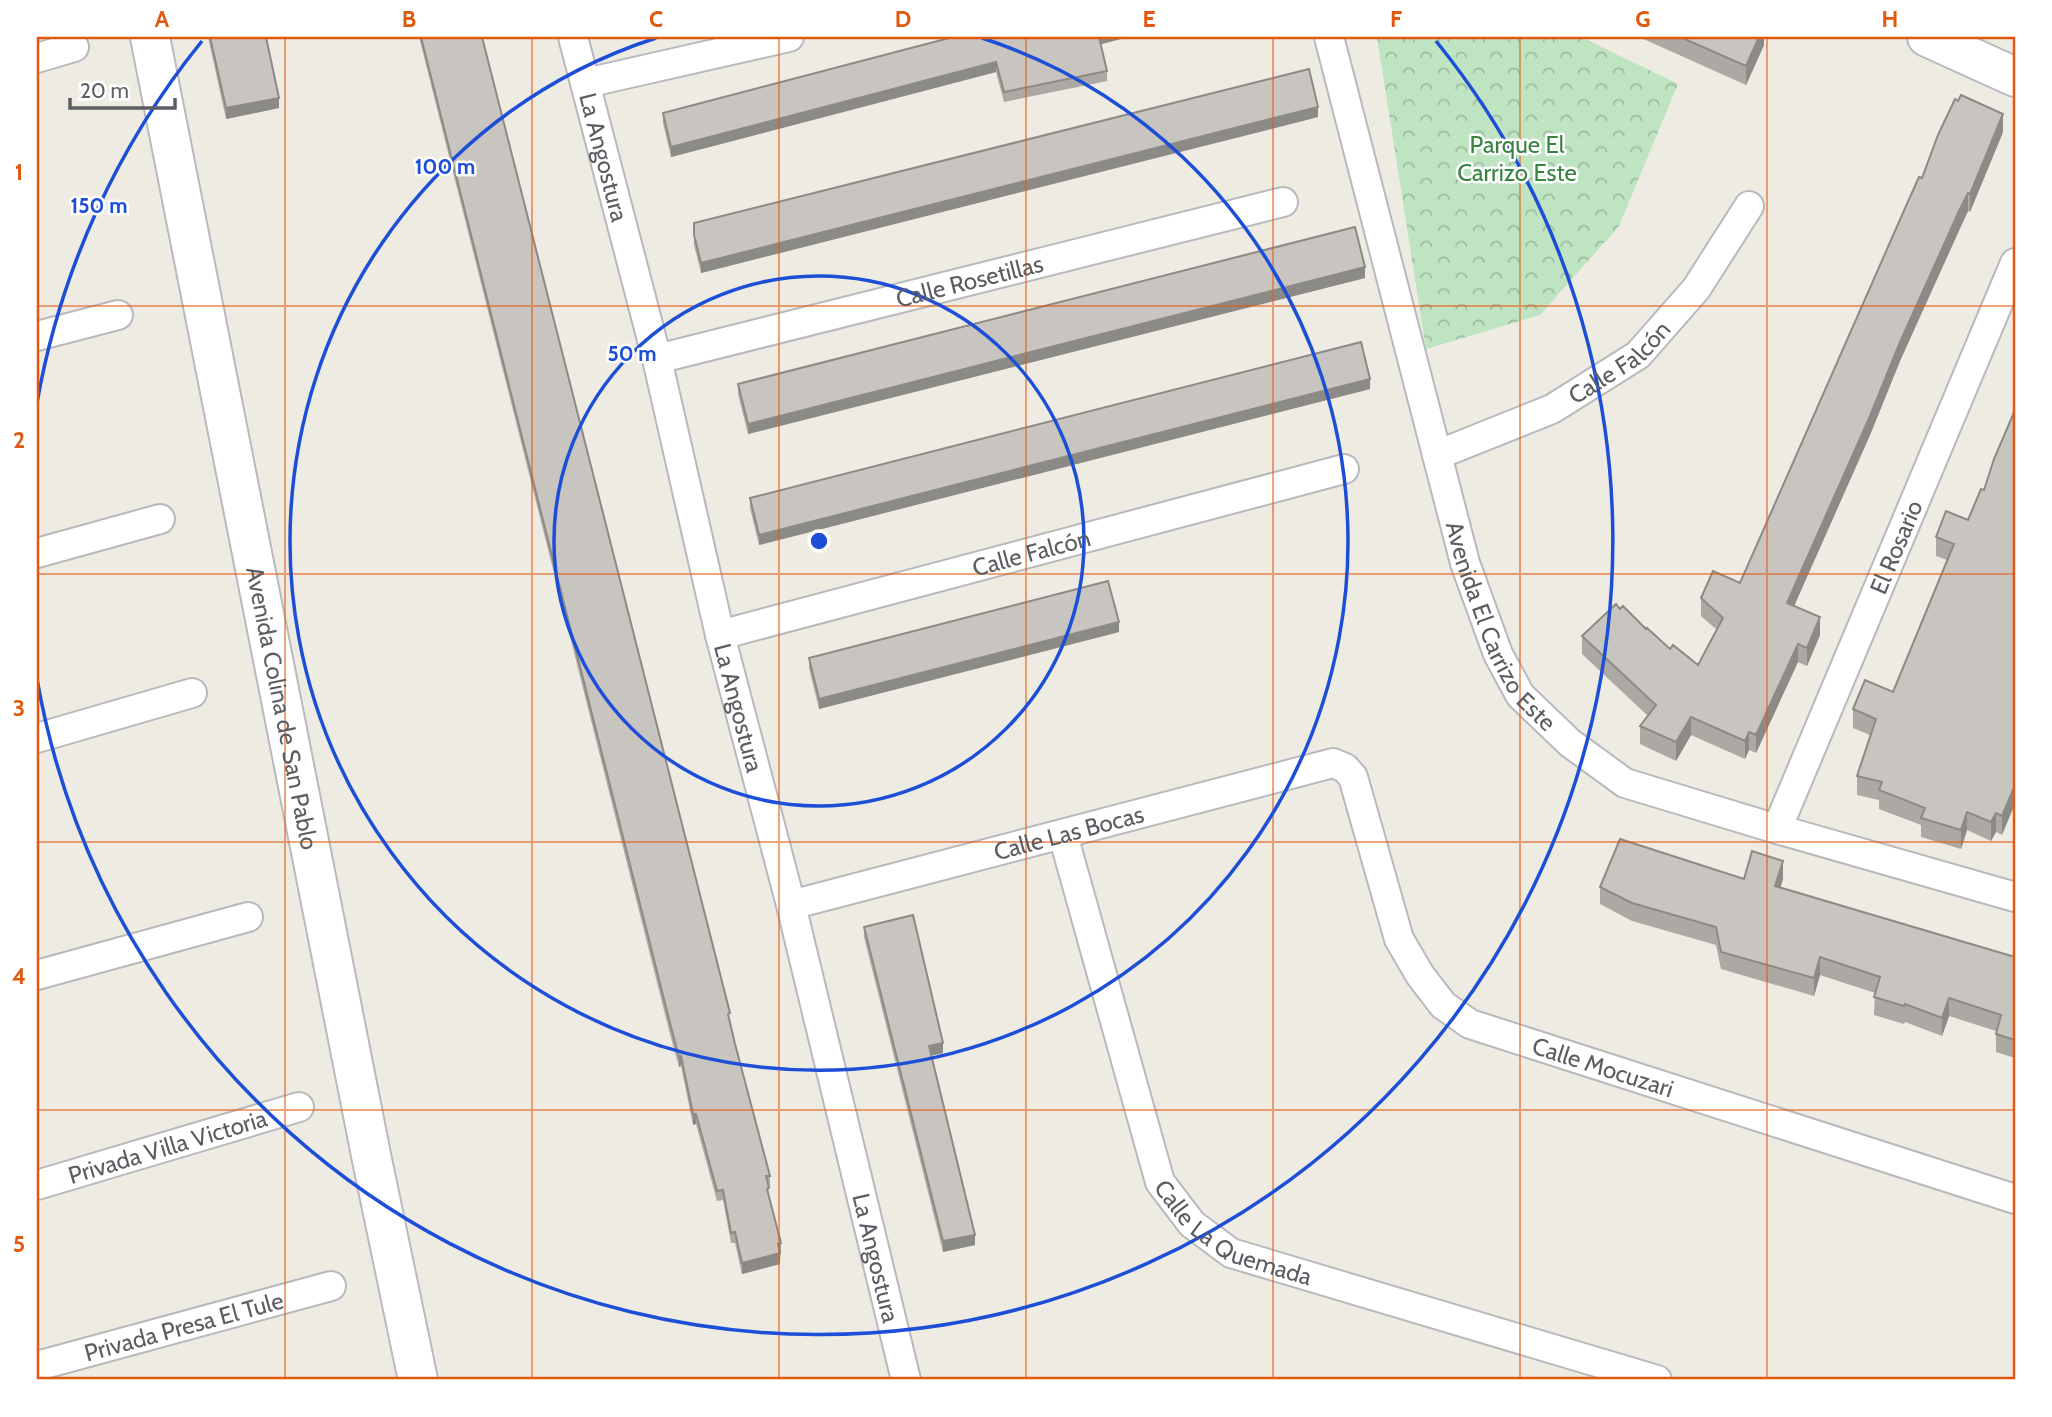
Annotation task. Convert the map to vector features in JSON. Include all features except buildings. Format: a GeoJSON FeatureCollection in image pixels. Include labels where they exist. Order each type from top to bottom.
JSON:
{"type":"FeatureCollection","features":[{"type":"Feature","properties":{"kind":"street","name":"Avenida Colina de San Pablo"},"geometry":{"type":"LineString","coordinates":[[150,37],[418,1380]]}},
{"type":"Feature","properties":{"kind":"street","name":"La Angostura"},"geometry":{"type":"LineString","coordinates":[[573,37],[657,359],[720,635],[791,905],[906,1380]]}},
{"type":"Feature","properties":{"kind":"street"},"geometry":{"type":"LineString","coordinates":[[586,83],[789,37]]}},
{"type":"Feature","properties":{"kind":"street","name":"Avenida El Carrizo Este"},"geometry":{"type":"LineString","coordinates":[[1329,37],[1465,562],[1498,654],[1520,695],[1570,743],[1625,783],[1777,830],[2015,897]]}},
{"type":"Feature","properties":{"kind":"street"},"geometry":{"type":"LineString","coordinates":[[1927,37],[2015,77]]}},
{"type":"Feature","properties":{"kind":"street"},"geometry":{"type":"LineString","coordinates":[[37,58],[74,47]]}},
{"type":"Feature","properties":{"kind":"street","name":"Calle Rosetillas"},"geometry":{"type":"LineString","coordinates":[[657,359],[1283,202]]}},
{"type":"Feature","properties":{"kind":"street","name":"Calle Falcón"},"geometry":{"type":"LineString","coordinates":[[1437,455],[1552,409],[1639,355],[1696,289],[1749,206]]}},
{"type":"Feature","properties":{"kind":"street","name":"El Rosario"},"geometry":{"type":"LineString","coordinates":[[1777,830],[2015,263]]}},
{"type":"Feature","properties":{"kind":"street"},"geometry":{"type":"LineString","coordinates":[[37,337],[118,314]]}},
{"type":"Feature","properties":{"kind":"street","name":"Calle Falcón"},"geometry":{"type":"LineString","coordinates":[[720,635],[1344,469]]}},
{"type":"Feature","properties":{"kind":"street"},"geometry":{"type":"LineString","coordinates":[[37,554],[160,519]]}},
{"type":"Feature","properties":{"kind":"street"},"geometry":{"type":"LineString","coordinates":[[37,738],[192,693]]}},
{"type":"Feature","properties":{"kind":"street","name":"Calle Las Bocas"},"geometry":{"type":"LineString","coordinates":[[791,905],[1333,763],[1345,768]]}},
{"type":"Feature","properties":{"kind":"street","name":"Calle Mocuzari"},"geometry":{"type":"LineString","coordinates":[[1345,768],[1353,777],[1399,939],[1420,975],[1443,1005],[1470,1024],[2015,1199]]}},
{"type":"Feature","properties":{"kind":"street","name":"Calle La Quemada"},"geometry":{"type":"LineString","coordinates":[[1063,835],[1160,1182],[1192,1224],[1231,1253],[1657,1380]]}},
{"type":"Feature","properties":{"kind":"street"},"geometry":{"type":"LineString","coordinates":[[37,975],[248,917]]}},
{"type":"Feature","properties":{"kind":"street","name":"Privada Villa Victoria"},"geometry":{"type":"LineString","coordinates":[[37,1185],[299,1107]]}},
{"type":"Feature","properties":{"kind":"street","name":"Privada Presa El Tule"},"geometry":{"type":"LineString","coordinates":[[37,1366],[331,1286]]}},
{"type":"Feature","properties":{"kind":"green space","name":"Parque El Carrizo Este"},"geometry":{"type":"Polygon","coordinates":[[[1377,37],[1581,37],[1678,84],[1619,226],[1540,315],[1426,349],[1377,37]]]}}]}
